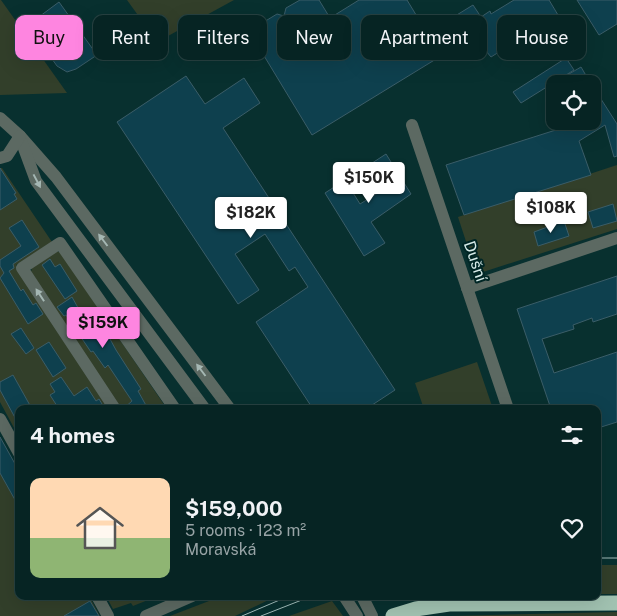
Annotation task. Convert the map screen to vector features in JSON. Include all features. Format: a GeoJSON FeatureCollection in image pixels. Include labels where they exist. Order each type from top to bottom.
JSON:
{"type":"FeatureCollection","features":[{"type":"Feature","properties":{"kind":"highway"},"geometry":{"type":"LineString","coordinates":[[394,616],[416,609],[450,604],[617,603]]}},
{"type":"Feature","properties":{"kind":"street"},"geometry":{"type":"LineString","coordinates":[[0,118],[20,136],[56,177],[227,405]]}},
{"type":"Feature","properties":{"kind":"street","name":"Dušní"},"geometry":{"type":"LineString","coordinates":[[412,125],[507,405]]}},
{"type":"Feature","properties":{"kind":"street"},"geometry":{"type":"LineString","coordinates":[[0,158],[7,156],[20,136]]}},
{"type":"Feature","properties":{"kind":"street"},"geometry":{"type":"LineString","coordinates":[[20,136],[36,181],[202,405]]}},
{"type":"Feature","properties":{"kind":"street"},"geometry":{"type":"LineString","coordinates":[[467,288],[617,238]]}},
{"type":"Feature","properties":{"kind":"street"},"geometry":{"type":"LineString","coordinates":[[112,405],[22,268],[60,243],[172,405]]}},
{"type":"Feature","properties":{"kind":"street"},"geometry":{"type":"LineString","coordinates":[[0,419],[15,446]]}},
{"type":"Feature","properties":{"kind":"street"},"geometry":{"type":"LineString","coordinates":[[99,600],[108,616]]}},
{"type":"Feature","properties":{"kind":"street"},"geometry":{"type":"LineString","coordinates":[[146,616],[183,600]]}},
{"type":"Feature","properties":{"kind":"street"},"geometry":{"type":"LineString","coordinates":[[347,600],[357,616]]}},
{"type":"Feature","properties":{"kind":"street"},"geometry":{"type":"LineString","coordinates":[[364,600],[372,616]]}},
{"type":"Feature","properties":{"kind":"street"},"geometry":{"type":"LineString","coordinates":[[440,600],[450,604]]}},
{"type":"Feature","properties":{"kind":"green space"},"geometry":{"type":"Polygon","coordinates":[[[1,0],[15,20],[15,60],[44,60],[67,93],[0,95],[1,0]]]}},
{"type":"Feature","properties":{"kind":"green space"},"geometry":{"type":"Polygon","coordinates":[[[127,0],[234,0],[206,15],[178,15],[178,31],[168,36],[168,15],[138,15],[127,0]]]}},
{"type":"Feature","properties":{"kind":"green space"},"geometry":{"type":"Polygon","coordinates":[[[617,165],[617,229],[480,273],[476,272],[458,217],[617,165]]]}},
{"type":"Feature","properties":{"kind":"green space"},"geometry":{"type":"Polygon","coordinates":[[[0,168],[2,168],[52,242],[16,265],[107,405],[15,405],[15,430],[0,402],[0,168]]]}},
{"type":"Feature","properties":{"kind":"green space"},"geometry":{"type":"Polygon","coordinates":[[[55,251],[60,252],[164,405],[116,405],[31,272],[32,268],[55,251]]]}},
{"type":"Feature","properties":{"kind":"green space"},"geometry":{"type":"Polygon","coordinates":[[[477,362],[492,405],[423,405],[415,383],[477,362]]]}},
{"type":"Feature","properties":{"kind":"green space"},"geometry":{"type":"Polygon","coordinates":[[[0,437],[15,464],[15,600],[91,600],[100,616],[0,616],[0,437]]]}},
{"type":"Feature","properties":{"kind":"green space"},"geometry":{"type":"Polygon","coordinates":[[[601,565],[617,565],[617,594],[601,594],[601,565]]]}},
{"type":"Feature","properties":{"kind":"green space"},"geometry":{"type":"Polygon","coordinates":[[[108,600],[148,600],[133,606],[131,603],[113,609],[108,600]]]}},
{"type":"Feature","properties":{"kind":"green space"},"geometry":{"type":"Polygon","coordinates":[[[212,600],[269,600],[235,616],[170,616],[212,600]]]}},
{"type":"Feature","properties":{"kind":"green space"},"geometry":{"type":"Polygon","coordinates":[[[332,601],[343,616],[289,616],[332,601]]]}},
{"type":"Feature","properties":{"kind":"green space"},"geometry":{"type":"Polygon","coordinates":[[[617,612],[617,616],[450,616],[617,612]]]}},
{"type":"Feature","properties":{"kind":"building"},"geometry":{"type":"Polygon","coordinates":[[[300,0],[319,0],[328,15],[284,15],[286,8],[300,0]]]}},
{"type":"Feature","properties":{"kind":"building"},"geometry":{"type":"Polygon","coordinates":[[[359,0],[407,0],[416,15],[361,15],[361,60],[434,60],[312,135],[267,60],[267,20],[277,14],[280,15],[277,15],[277,60],[351,60],[351,15],[335,15],[359,0]]]}},
{"type":"Feature","properties":{"kind":"building"},"geometry":{"type":"Polygon","coordinates":[[[514,0],[549,0],[558,15],[497,15],[497,53],[491,57],[487,52],[487,15],[484,15],[490,11],[491,14],[514,0]]]}},
{"type":"Feature","properties":{"kind":"building"},"geometry":{"type":"Polygon","coordinates":[[[577,0],[617,0],[617,24],[599,35],[577,0]]]}},
{"type":"Feature","properties":{"kind":"building"},"geometry":{"type":"Polygon","coordinates":[[[59,2],[68,15],[41,15],[59,2]]]}},
{"type":"Feature","properties":{"kind":"building"},"geometry":{"type":"Polygon","coordinates":[[[473,5],[480,15],[457,15],[473,5]]]}},
{"type":"Feature","properties":{"kind":"building"},"geometry":{"type":"Polygon","coordinates":[[[83,35],[93,49],[93,58],[76,69],[67,72],[57,66],[53,60],[83,60],[83,35]]]}},
{"type":"Feature","properties":{"kind":"building"},"geometry":{"type":"Polygon","coordinates":[[[563,60],[567,60],[574,70],[566,75],[546,75],[546,87],[521,103],[513,92],[563,60]]]}},
{"type":"Feature","properties":{"kind":"building"},"geometry":{"type":"Polygon","coordinates":[[[581,67],[586,75],[570,75],[581,67]]]}},
{"type":"Feature","properties":{"kind":"building"},"geometry":{"type":"Polygon","coordinates":[[[186,76],[205,104],[244,78],[260,103],[223,128],[395,390],[372,405],[310,405],[256,322],[308,287],[295,267],[289,271],[265,234],[235,254],[259,290],[238,304],[117,122],[186,76]]]}},
{"type":"Feature","properties":{"kind":"building"},"geometry":{"type":"Polygon","coordinates":[[[601,99],[617,124],[617,156],[614,157],[605,125],[601,127],[601,99]]]}},
{"type":"Feature","properties":{"kind":"building"},"geometry":{"type":"Polygon","coordinates":[[[556,130],[597,130],[579,141],[591,175],[464,215],[446,165],[556,130]]]}},
{"type":"Feature","properties":{"kind":"building"},"geometry":{"type":"Polygon","coordinates":[[[386,154],[411,194],[371,222],[385,243],[364,256],[325,193],[345,180],[360,204],[381,191],[366,167],[386,154]]]}},
{"type":"Feature","properties":{"kind":"building"},"geometry":{"type":"Polygon","coordinates":[[[0,168],[16,193],[14,194],[17,199],[0,210],[0,168]]]}},
{"type":"Feature","properties":{"kind":"building"},"geometry":{"type":"Polygon","coordinates":[[[613,204],[617,221],[593,228],[588,212],[613,204]]]}},
{"type":"Feature","properties":{"kind":"building"},"geometry":{"type":"Polygon","coordinates":[[[22,220],[39,247],[13,264],[14,268],[9,271],[21,291],[23,289],[33,305],[36,303],[43,314],[28,324],[0,278],[4,273],[0,266],[0,260],[21,246],[9,228],[22,220]]]}},
{"type":"Feature","properties":{"kind":"building"},"geometry":{"type":"Polygon","coordinates":[[[564,221],[569,236],[538,246],[534,232],[564,221]]]}},
{"type":"Feature","properties":{"kind":"building"},"geometry":{"type":"Polygon","coordinates":[[[50,259],[55,267],[60,264],[77,291],[65,299],[42,265],[50,259]]]}},
{"type":"Feature","properties":{"kind":"building"},"geometry":{"type":"Polygon","coordinates":[[[617,276],[617,314],[593,322],[592,318],[573,325],[574,329],[542,339],[554,373],[617,352],[617,422],[601,427],[601,405],[550,405],[517,309],[617,276]]]}},
{"type":"Feature","properties":{"kind":"building"},"geometry":{"type":"Polygon","coordinates":[[[72,297],[82,315],[93,308],[116,350],[141,389],[138,391],[146,405],[128,405],[132,401],[108,365],[105,368],[93,351],[91,352],[66,315],[64,316],[57,307],[72,297]]]}},
{"type":"Feature","properties":{"kind":"building"},"geometry":{"type":"Polygon","coordinates":[[[21,328],[34,348],[26,354],[11,334],[21,328]]]}},
{"type":"Feature","properties":{"kind":"building"},"geometry":{"type":"Polygon","coordinates":[[[49,342],[66,368],[53,377],[36,350],[49,342]]]}},
{"type":"Feature","properties":{"kind":"building"},"geometry":{"type":"Polygon","coordinates":[[[13,375],[30,405],[15,405],[15,418],[0,390],[0,382],[13,375]]]}},
{"type":"Feature","properties":{"kind":"building"},"geometry":{"type":"Polygon","coordinates":[[[61,377],[74,396],[87,387],[96,401],[99,399],[103,405],[56,405],[50,395],[55,392],[50,384],[61,377]]]}},
{"type":"Feature","properties":{"kind":"building"},"geometry":{"type":"Polygon","coordinates":[[[0,437],[15,464],[15,500],[0,473],[0,437]]]}},
{"type":"Feature","properties":{"kind":"building"},"geometry":{"type":"Polygon","coordinates":[[[90,601],[99,616],[64,616],[90,601]]]}},
{"type":"Feature","properties":{"kind":"tram line"},"geometry":{"type":"LineString","coordinates":[[601,558],[617,558]]}},
{"type":"Feature","properties":{"kind":"tram line"},"geometry":{"type":"LineString","coordinates":[[242,616],[280,600]]}},
{"type":"Feature","properties":{"kind":"tram line"},"geometry":{"type":"LineString","coordinates":[[261,616],[302,600]]}}]}
